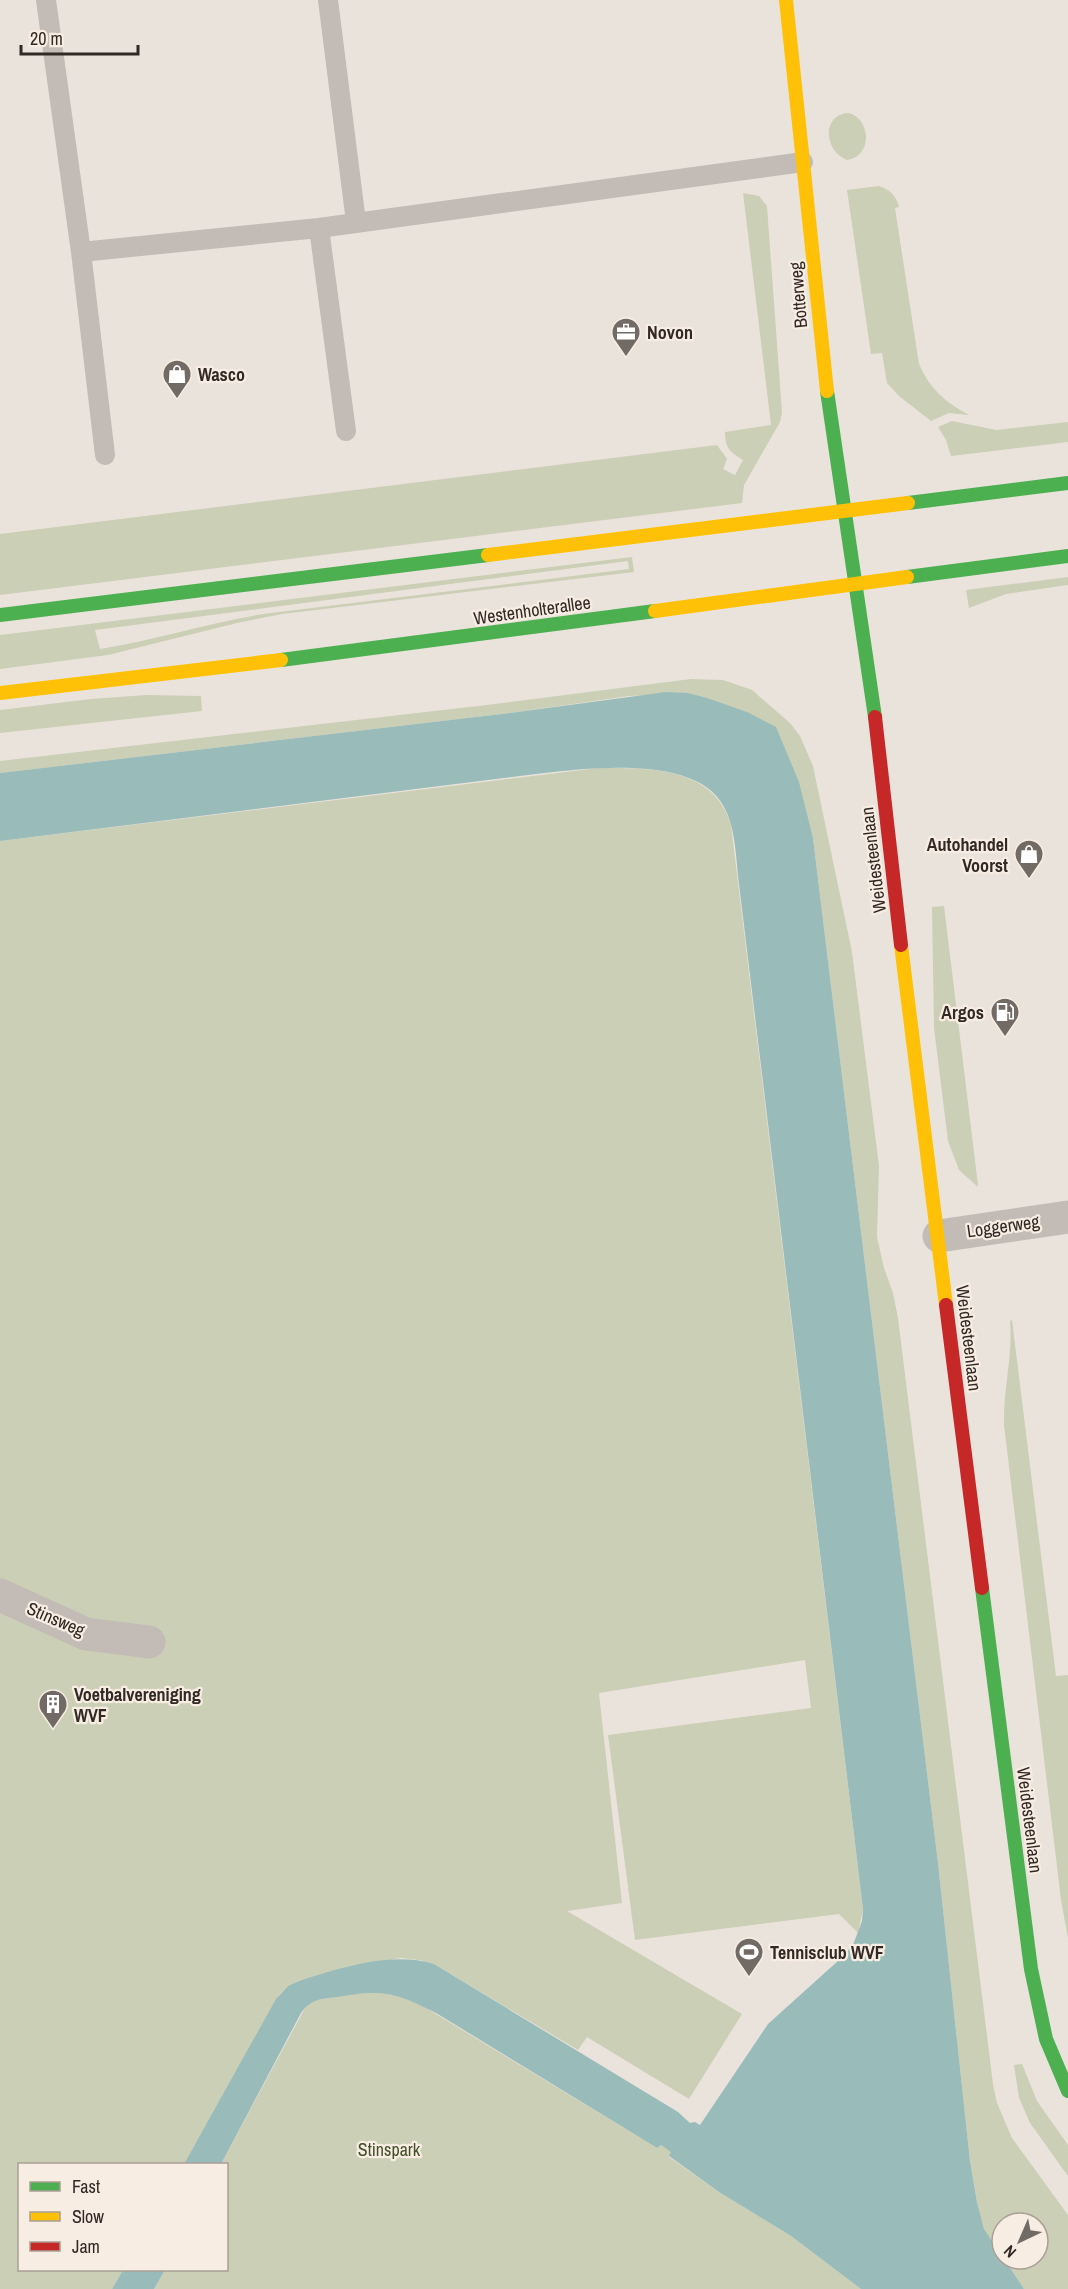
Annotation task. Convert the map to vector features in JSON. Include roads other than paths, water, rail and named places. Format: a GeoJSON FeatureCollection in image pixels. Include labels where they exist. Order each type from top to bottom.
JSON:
{"type":"FeatureCollection","features":[{"type":"Feature","properties":{"kind":"main road","name":"Botterweg"},"geometry":{"type":"LineString","coordinates":[[786,0],[823,368],[855,585]]}},
{"type":"Feature","properties":{"kind":"main road"},"geometry":{"type":"LineString","coordinates":[[0,615],[1068,483]]}},
{"type":"Feature","properties":{"kind":"main road","name":"Westenholterallee"},"geometry":{"type":"LineString","coordinates":[[0,693],[372,649],[1068,556]]}},
{"type":"Feature","properties":{"kind":"main road","name":"Weidesteenlaan"},"geometry":{"type":"LineString","coordinates":[[855,585],[873,700],[893,883],[1028,1950],[1042,2028],[1055,2066],[1068,2091]]}},
{"type":"Feature","properties":{"kind":"street","name":"Loggerweg"},"geometry":{"type":"LineString","coordinates":[[939,1236],[1068,1217]]}},
{"type":"Feature","properties":{"kind":"street","name":"Stinsweg"},"geometry":{"type":"LineString","coordinates":[[0,1595],[86,1634],[149,1642]]}},
{"type":"Feature","properties":{"kind":"lane"},"geometry":{"type":"LineString","coordinates":[[46,0],[81,252],[105,455]]}},
{"type":"Feature","properties":{"kind":"lane"},"geometry":{"type":"LineString","coordinates":[[328,0],[356,222]]}},
{"type":"Feature","properties":{"kind":"lane"},"geometry":{"type":"LineString","coordinates":[[81,252],[319,228],[803,162]]}},
{"type":"Feature","properties":{"kind":"lane"},"geometry":{"type":"LineString","coordinates":[[319,228],[346,431]]}},
{"type":"Feature","properties":{"kind":"water"},"geometry":{"type":"Polygon","coordinates":[[[666,692],[688,693],[707,698],[747,712],[776,727],[799,782],[813,838],[938,1863],[970,2161],[984,2229],[990,2238],[990,2271],[1012,2271],[1024,2289],[861,2289],[791,2236],[719,2192],[669,2156],[671,2152],[661,2145],[657,2148],[436,2013],[388,1994],[366,1993],[321,1999],[309,2005],[301,2013],[222,2163],[185,2163],[276,1999],[288,1986],[299,1981],[349,1966],[383,1960],[418,1960],[434,1964],[678,2112],[690,2123],[695,2122],[700,2125],[768,2024],[853,1945],[862,1921],[863,1909],[735,844],[724,807],[711,790],[691,779],[668,772],[615,768],[544,773],[0,841],[0,773],[510,713],[666,692]]]}},
{"type":"Feature","properties":{"kind":"water"},"geometry":{"type":"Polygon","coordinates":[[[122,2271],[164,2271],[154,2289],[112,2289],[122,2271]]]}},
{"type":"Feature","properties":{"kind":"place","name":"Novon"},"geometry":{"type":"Point","coordinates":[626,358]}},
{"type":"Feature","properties":{"kind":"place","name":"Wasco"},"geometry":{"type":"Point","coordinates":[177,400]}},
{"type":"Feature","properties":{"kind":"place","name":"Autohandel Voorst"},"geometry":{"type":"Point","coordinates":[1029,880]}},
{"type":"Feature","properties":{"kind":"place","name":"Argos"},"geometry":{"type":"Point","coordinates":[1005,1038]}},
{"type":"Feature","properties":{"kind":"place","name":"Voetbalvereniging WVF"},"geometry":{"type":"Point","coordinates":[53,1730]}},
{"type":"Feature","properties":{"kind":"place","name":"Tennisclub WVF"},"geometry":{"type":"Point","coordinates":[749,1978]}},
{"type":"Feature","properties":{"kind":"park label","name":"Stinspark"},"geometry":{"type":"Point","coordinates":[389,2149]}}]}
